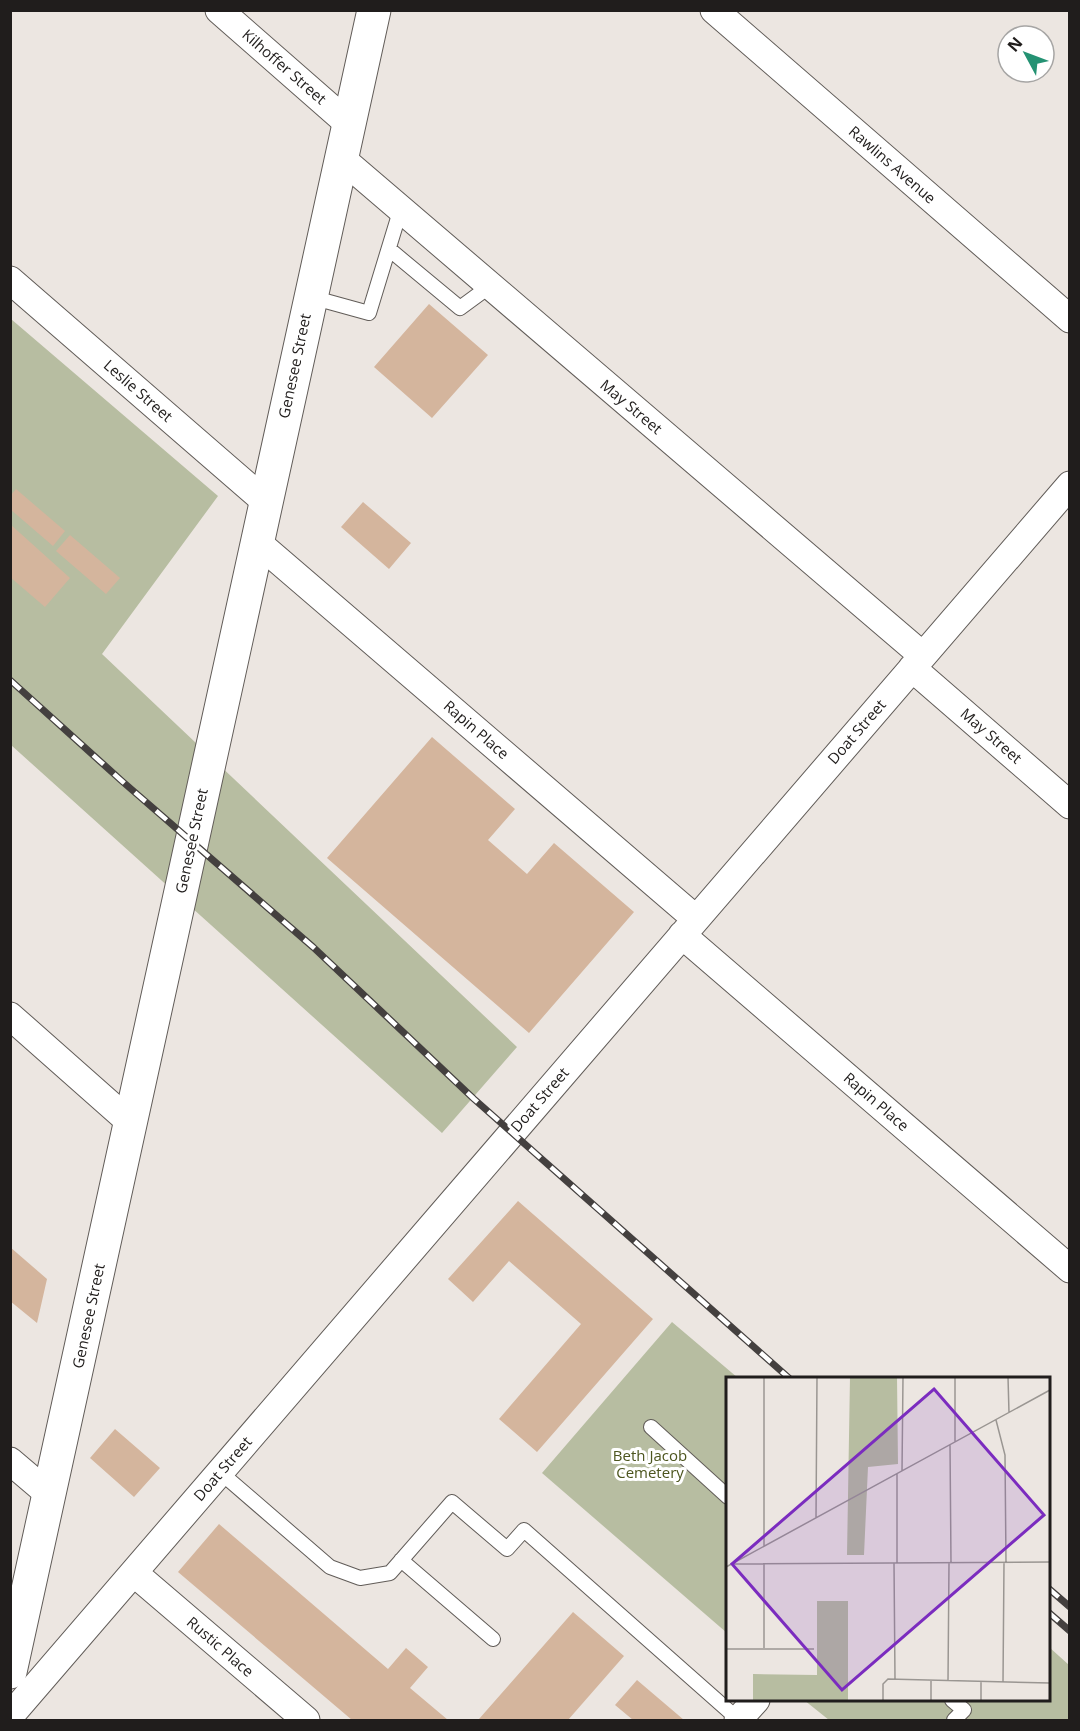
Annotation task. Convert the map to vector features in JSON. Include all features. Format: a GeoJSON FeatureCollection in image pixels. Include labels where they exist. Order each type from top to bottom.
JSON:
{"type":"FeatureCollection","features":[{"type":"Feature","properties":{"kind":"main road","name":"Genesee Street"},"geometry":{"type":"LineString","coordinates":[[10,1672],[374,10]]}},
{"type":"Feature","properties":{"kind":"street","name":"Kilhoffer Street"},"geometry":{"type":"LineString","coordinates":[[219,10],[349,124]]}},
{"type":"Feature","properties":{"kind":"street","name":"Rawlins Avenue"},"geometry":{"type":"LineString","coordinates":[[714,10],[1070,319]]}},
{"type":"Feature","properties":{"kind":"street","name":"May Street"},"geometry":{"type":"LineString","coordinates":[[341,158],[401,208],[917,661],[1070,805]]}},
{"type":"Feature","properties":{"kind":"street","name":"Leslie Street"},"geometry":{"type":"LineString","coordinates":[[10,280],[266,502]]}},
{"type":"Feature","properties":{"kind":"street","name":"Doat Street"},"geometry":{"type":"LineString","coordinates":[[10,1716],[1070,485]]}},
{"type":"Feature","properties":{"kind":"street","name":"Rapin Place"},"geometry":{"type":"LineString","coordinates":[[257,542],[1070,1269]]}},
{"type":"Feature","properties":{"kind":"street"},"geometry":{"type":"LineString","coordinates":[[10,1016],[131,1123]]}},
{"type":"Feature","properties":{"kind":"street"},"geometry":{"type":"LineString","coordinates":[[10,1461],[50,1496]]}},
{"type":"Feature","properties":{"kind":"street","name":"Rustic Place"},"geometry":{"type":"LineString","coordinates":[[134,1573],[306,1720]]}},
{"type":"Feature","properties":{"kind":"street"},"geometry":{"type":"LineString","coordinates":[[739,1720],[755,1701]]}},
{"type":"Feature","properties":{"kind":"lane"},"geometry":{"type":"LineString","coordinates":[[311,297],[369,313],[401,208]]}},
{"type":"Feature","properties":{"kind":"lane"},"geometry":{"type":"LineString","coordinates":[[389,249],[460,308],[490,286]]}},
{"type":"Feature","properties":{"kind":"lane"},"geometry":{"type":"LineString","coordinates":[[651,1427],[726,1495]]}},
{"type":"Feature","properties":{"kind":"lane"},"geometry":{"type":"LineString","coordinates":[[220,1472],[330,1567],[360,1578],[390,1573],[452,1502],[507,1549],[524,1530],[739,1720]]}},
{"type":"Feature","properties":{"kind":"lane"},"geometry":{"type":"LineString","coordinates":[[401,1560],[493,1639]]}},
{"type":"Feature","properties":{"kind":"lane"},"geometry":{"type":"LineString","coordinates":[[953,1701],[963,1710],[954,1720]]}},
{"type":"Feature","properties":{"kind":"green space"},"geometry":{"type":"Polygon","coordinates":[[[11,319],[218,496],[102,654],[517,1047],[442,1133],[11,745],[11,319]]]}},
{"type":"Feature","properties":{"kind":"green space","name":"Beth Jacob Cemetery"},"geometry":{"type":"Polygon","coordinates":[[[672,1322],[737,1377],[726,1377],[726,1632],[542,1473],[672,1322]]]}},
{"type":"Feature","properties":{"kind":"green space"},"geometry":{"type":"Polygon","coordinates":[[[1050,1648],[1069,1665],[1069,1720],[829,1720],[805,1701],[1050,1701],[1050,1648]]]}},
{"type":"Feature","properties":{"kind":"building"},"geometry":{"type":"Polygon","coordinates":[[[429,304],[488,355],[432,418],[374,367],[429,304]]]}},
{"type":"Feature","properties":{"kind":"building"},"geometry":{"type":"Polygon","coordinates":[[[16,489],[65,531],[53,546],[10,509],[10,496],[16,489]]]}},
{"type":"Feature","properties":{"kind":"building"},"geometry":{"type":"Polygon","coordinates":[[[363,502],[411,543],[389,569],[341,527],[363,502]]]}},
{"type":"Feature","properties":{"kind":"building"},"geometry":{"type":"Polygon","coordinates":[[[10,524],[70,578],[45,607],[10,577],[10,524]]]}},
{"type":"Feature","properties":{"kind":"building"},"geometry":{"type":"Polygon","coordinates":[[[70,535],[120,578],[106,594],[56,551],[70,535]]]}},
{"type":"Feature","properties":{"kind":"building"},"geometry":{"type":"Polygon","coordinates":[[[432,737],[515,809],[488,840],[527,874],[554,843],[634,912],[529,1033],[327,858],[432,737]]]}},
{"type":"Feature","properties":{"kind":"building"},"geometry":{"type":"Polygon","coordinates":[[[518,1201],[653,1319],[537,1452],[499,1419],[581,1324],[509,1261],[473,1302],[448,1279],[518,1201]]]}},
{"type":"Feature","properties":{"kind":"building"},"geometry":{"type":"Polygon","coordinates":[[[10,1247],[47,1279],[37,1323],[10,1301],[10,1247]]]}},
{"type":"Feature","properties":{"kind":"building"},"geometry":{"type":"Polygon","coordinates":[[[115,1429],[160,1468],[134,1497],[90,1458],[115,1429]]]}},
{"type":"Feature","properties":{"kind":"building"},"geometry":{"type":"Polygon","coordinates":[[[219,1524],[388,1669],[406,1648],[428,1667],[410,1688],[448,1720],[352,1720],[178,1572],[219,1524]]]}},
{"type":"Feature","properties":{"kind":"building"},"geometry":{"type":"Polygon","coordinates":[[[573,1612],[624,1656],[568,1720],[479,1719],[573,1612]]]}},
{"type":"Feature","properties":{"kind":"building"},"geometry":{"type":"Polygon","coordinates":[[[637,1680],[684,1720],[633,1720],[615,1705],[637,1680]]]}},
{"type":"Feature","properties":{"kind":"railway"},"geometry":{"type":"LineString","coordinates":[[10,680],[123,782],[313,947],[474,1099],[788,1377]]}},
{"type":"Feature","properties":{"kind":"railway"},"geometry":{"type":"LineString","coordinates":[[1050,1590],[1070,1607]]}},
{"type":"Feature","properties":{"kind":"railway"},"geometry":{"type":"LineString","coordinates":[[1050,1614],[1070,1631]]}}]}
